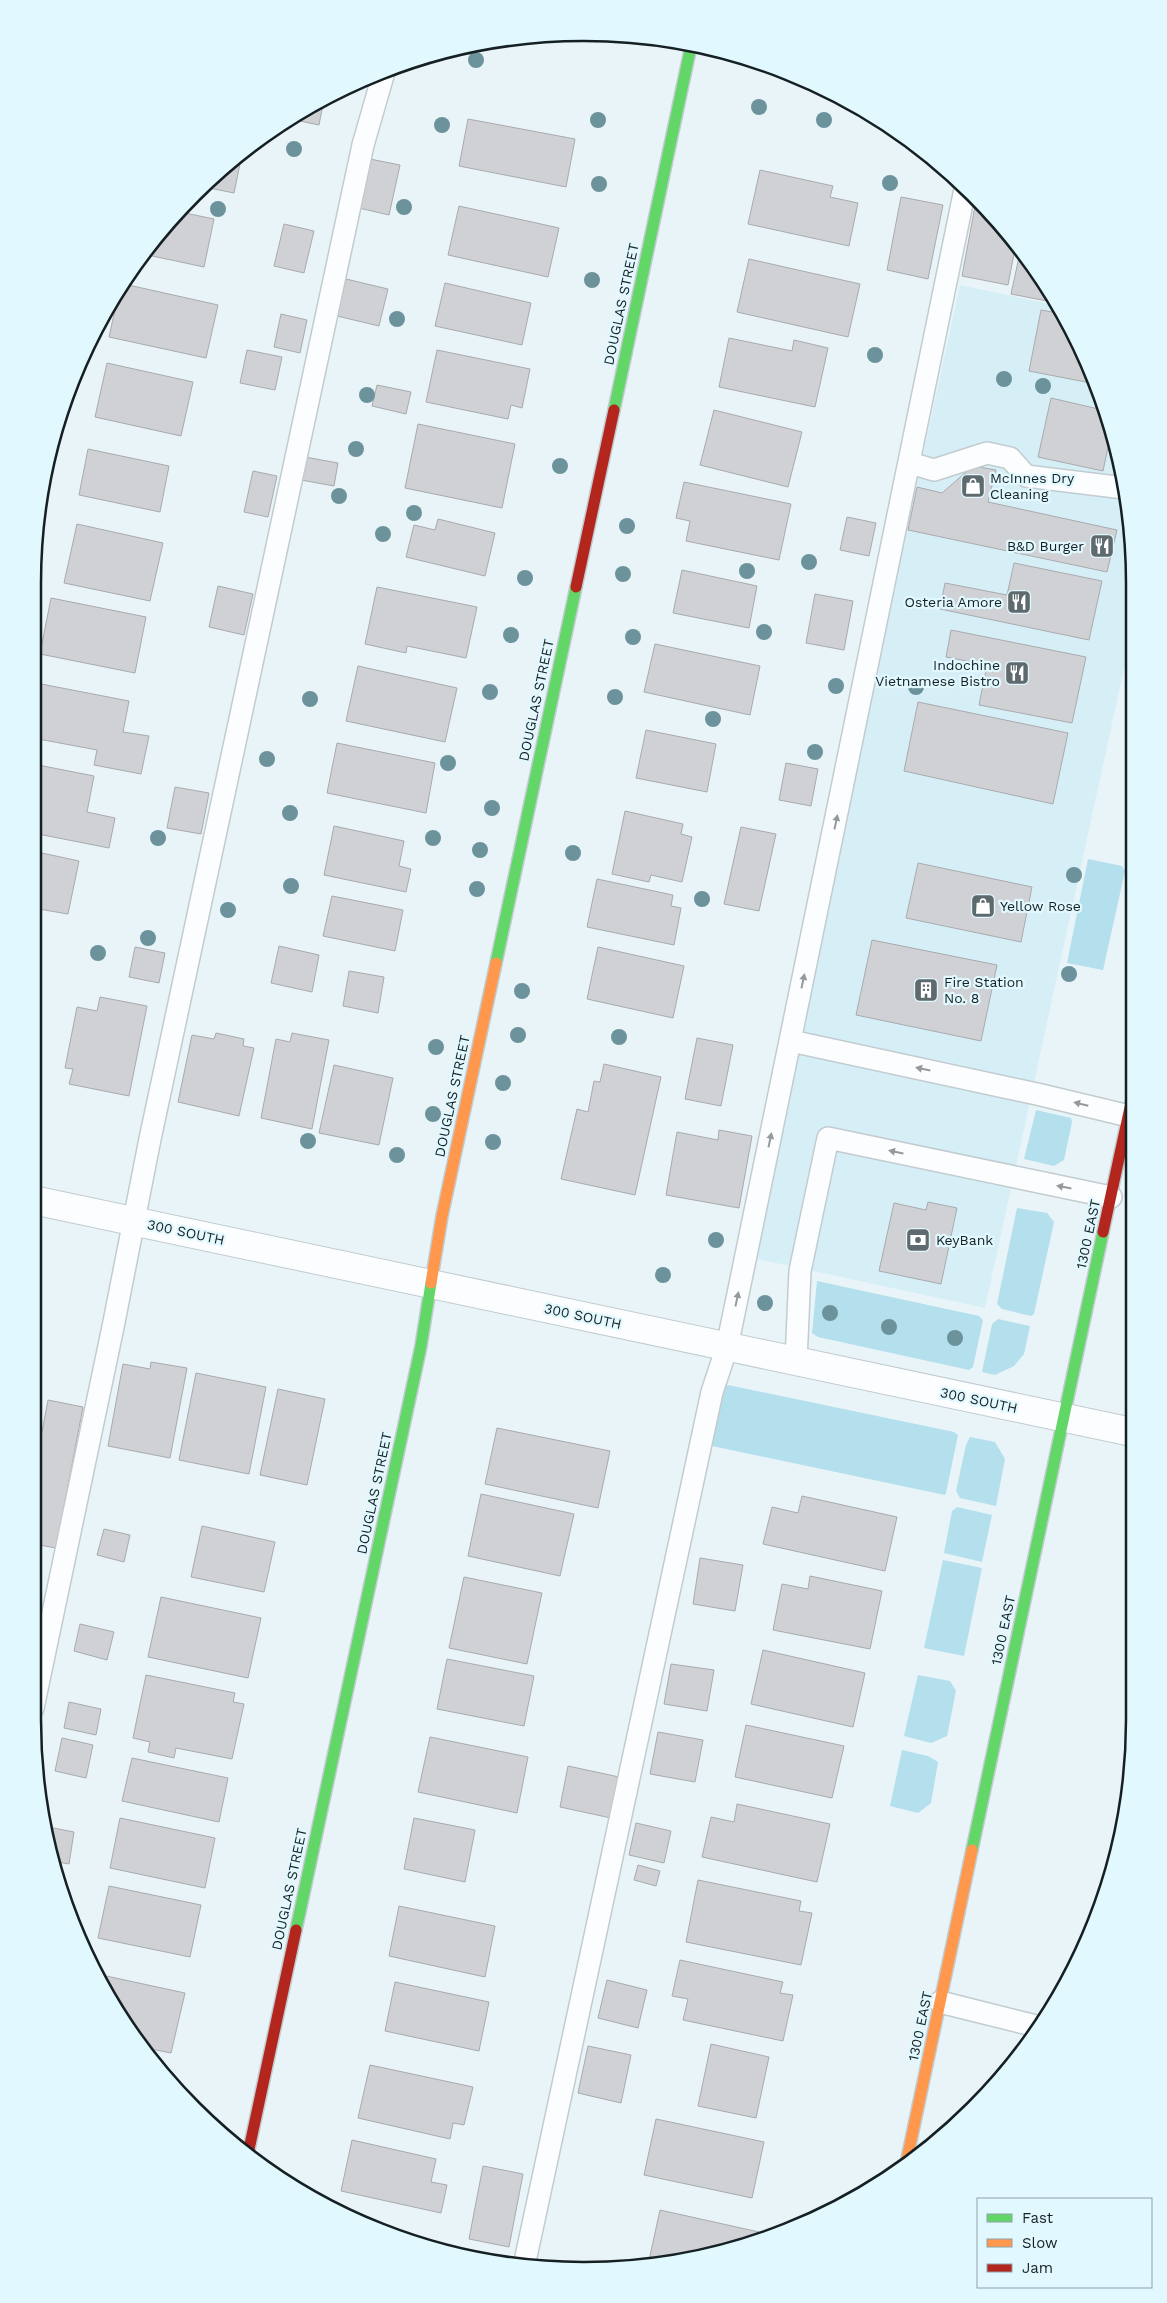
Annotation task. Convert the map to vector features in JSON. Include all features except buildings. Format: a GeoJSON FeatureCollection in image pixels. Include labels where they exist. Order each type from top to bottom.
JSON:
{"type":"FeatureCollection","features":[{"type":"Feature","properties":{"kind":"street","name":"DOUGLAS STREET"},"geometry":{"type":"LineString","coordinates":[[249,2147],[421,1346],[442,1216],[690,52]]}},
{"type":"Feature","properties":{"kind":"street","name":"1300 EAST"},"geometry":{"type":"LineString","coordinates":[[908,2154],[1111,1197],[1126,1156]]}},
{"type":"Feature","properties":{"kind":"street","name":"300 SOUTH"},"geometry":{"type":"LineString","coordinates":[[41,1202],[1126,1431]]}},
{"type":"Feature","properties":{"kind":"lane"},"geometry":{"type":"LineString","coordinates":[[41,1665],[359,164],[382,81]]}},
{"type":"Feature","properties":{"kind":"lane"},"geometry":{"type":"LineString","coordinates":[[526,2258],[712,1392],[727,1347],[963,197]]}},
{"type":"Feature","properties":{"kind":"lane"},"geometry":{"type":"LineString","coordinates":[[910,462],[934,470],[988,453],[1010,458],[1026,476],[1117,487]]}},
{"type":"Feature","properties":{"kind":"lane"},"geometry":{"type":"LineString","coordinates":[[791,1041],[1037,1094],[1126,1108]]}},
{"type":"Feature","properties":{"kind":"lane"},"geometry":{"type":"LineString","coordinates":[[796,1361],[800,1271],[828,1138],[1111,1197]]}},
{"type":"Feature","properties":{"kind":"lane"},"geometry":{"type":"LineString","coordinates":[[940,2002],[1031,2025]]}},
{"type":"Feature","properties":{"kind":"shaded area"},"geometry":{"type":"Polygon","coordinates":[[[960,285],[1048,304],[1070,344],[1097,409],[1115,478],[1125,548],[1126,659],[985,1308],[748,1257],[960,285]]]}},
{"type":"Feature","properties":{"kind":"shaded area"},"geometry":{"type":"Polygon","coordinates":[[[1088,859],[1122,866],[1125,871],[1103,970],[1067,963],[1088,859]]]}},
{"type":"Feature","properties":{"kind":"shaded area"},"geometry":{"type":"Polygon","coordinates":[[[1036,1110],[1071,1118],[1072,1122],[1064,1160],[1054,1166],[1024,1159],[1036,1110]]]}},
{"type":"Feature","properties":{"kind":"shaded area"},"geometry":{"type":"Polygon","coordinates":[[[1017,1208],[1047,1213],[1054,1222],[1034,1314],[1031,1316],[1002,1309],[997,1304],[1017,1208]]]}},
{"type":"Feature","properties":{"kind":"shaded area"},"geometry":{"type":"Polygon","coordinates":[[[817,1281],[979,1316],[983,1320],[973,1367],[969,1370],[818,1337],[812,1333],[817,1281]]]}},
{"type":"Feature","properties":{"kind":"shaded area"},"geometry":{"type":"Polygon","coordinates":[[[998,1319],[1030,1326],[1024,1354],[1014,1366],[995,1375],[982,1372],[992,1324],[998,1319]]]}},
{"type":"Feature","properties":{"kind":"shaded area"},"geometry":{"type":"Polygon","coordinates":[[[728,1385],[954,1432],[958,1435],[945,1495],[712,1446],[725,1386],[728,1385]]]}},
{"type":"Feature","properties":{"kind":"shaded area"},"geometry":{"type":"Polygon","coordinates":[[[970,1437],[995,1442],[1005,1459],[996,1506],[960,1498],[956,1491],[966,1445],[970,1437]]]}},
{"type":"Feature","properties":{"kind":"shaded area"},"geometry":{"type":"Polygon","coordinates":[[[957,1507],[992,1515],[982,1562],[944,1553],[952,1511],[957,1507]]]}},
{"type":"Feature","properties":{"kind":"shaded area"},"geometry":{"type":"Polygon","coordinates":[[[943,1560],[982,1568],[964,1656],[924,1648],[943,1560]]]}},
{"type":"Feature","properties":{"kind":"shaded area"},"geometry":{"type":"Polygon","coordinates":[[[918,1675],[950,1681],[956,1691],[947,1736],[931,1743],[904,1736],[918,1675]]]}},
{"type":"Feature","properties":{"kind":"shaded area"},"geometry":{"type":"Polygon","coordinates":[[[902,1750],[928,1756],[938,1762],[931,1803],[918,1813],[890,1806],[902,1750]]]}},
{"type":"Feature","properties":{"kind":"traffic: fast"},"geometry":{"type":"LineString","coordinates":[[614,410],[690,52]]}},
{"type":"Feature","properties":{"kind":"traffic: fast"},"geometry":{"type":"LineString","coordinates":[[496,963],[576,587]]}},
{"type":"Feature","properties":{"kind":"traffic: fast"},"geometry":{"type":"LineString","coordinates":[[972,1850],[1103,1232]]}},
{"type":"Feature","properties":{"kind":"traffic: fast"},"geometry":{"type":"LineString","coordinates":[[296,1930],[421,1346],[431,1283]]}},
{"type":"Feature","properties":{"kind":"traffic: slow"},"geometry":{"type":"LineString","coordinates":[[431,1283],[442,1216],[496,963]]}},
{"type":"Feature","properties":{"kind":"traffic: slow"},"geometry":{"type":"LineString","coordinates":[[908,2154],[972,1850]]}},
{"type":"Feature","properties":{"kind":"traffic: jam"},"geometry":{"type":"LineString","coordinates":[[576,587],[614,410]]}},
{"type":"Feature","properties":{"kind":"traffic: jam"},"geometry":{"type":"LineString","coordinates":[[1103,1232],[1126,1126]]}},
{"type":"Feature","properties":{"kind":"traffic: jam"},"geometry":{"type":"LineString","coordinates":[[249,2147],[296,1930]]}},
{"type":"Feature","properties":{"kind":"place","name":"McInnes Dry Cleaning"},"geometry":{"type":"Point","coordinates":[973,486]}},
{"type":"Feature","properties":{"kind":"place","name":"B&D Burger"},"geometry":{"type":"Point","coordinates":[1102,546]}},
{"type":"Feature","properties":{"kind":"place","name":"Osteria Amore"},"geometry":{"type":"Point","coordinates":[1019,602]}},
{"type":"Feature","properties":{"kind":"place","name":"Indochine Vietnamese Bistro"},"geometry":{"type":"Point","coordinates":[1017,673]}},
{"type":"Feature","properties":{"kind":"place","name":"Yellow Rose"},"geometry":{"type":"Point","coordinates":[983,906]}},
{"type":"Feature","properties":{"kind":"place","name":"Fire Station No. 8"},"geometry":{"type":"Point","coordinates":[926,990]}},
{"type":"Feature","properties":{"kind":"place","name":"KeyBank"},"geometry":{"type":"Point","coordinates":[918,1240]}}]}
